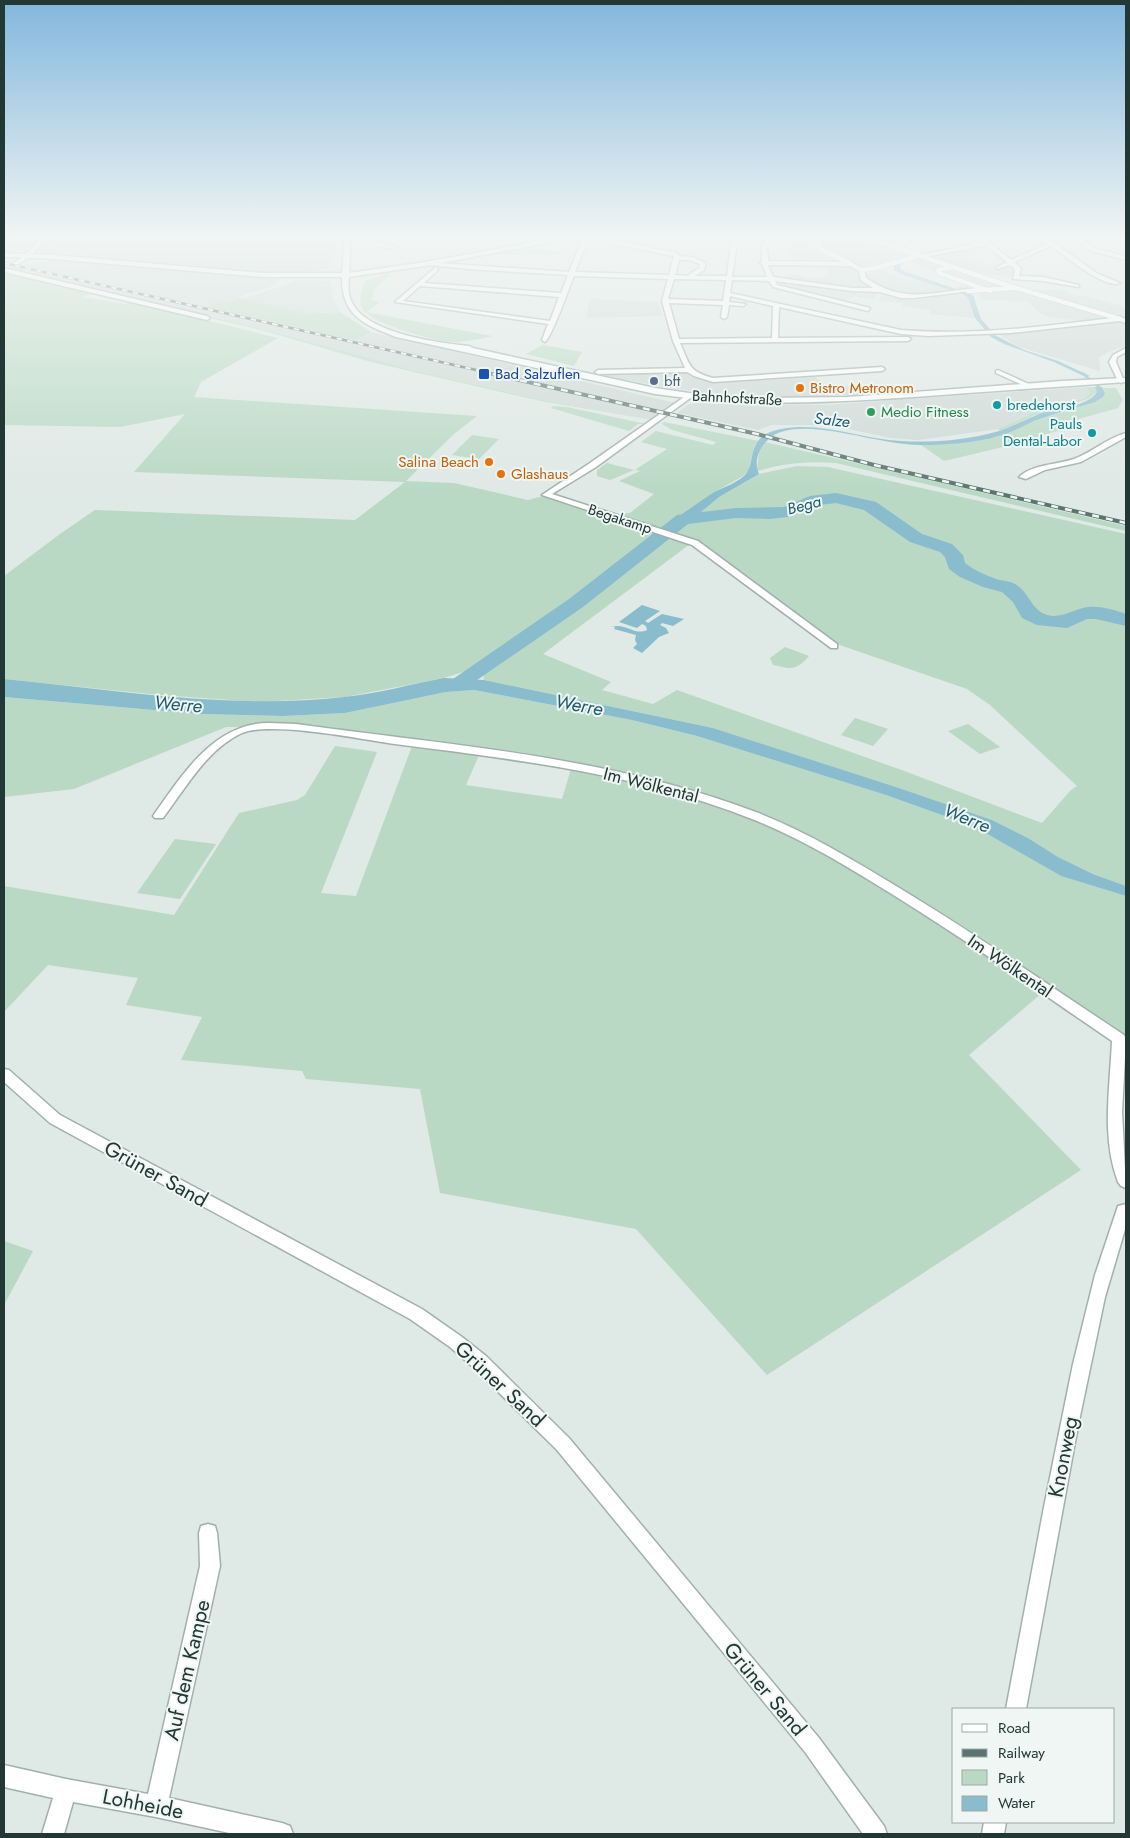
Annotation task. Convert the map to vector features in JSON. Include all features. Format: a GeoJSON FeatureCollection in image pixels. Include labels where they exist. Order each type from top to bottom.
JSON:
{"type":"FeatureCollection","features":[{"type":"Feature","properties":{"kind":"main road","name":"Bahnhofstraße"},"geometry":{"type":"LineString","coordinates":[[366,321],[406,337],[596,375],[689,396],[758,401],[820,401],[1086,381],[1125,381]]}},
{"type":"Feature","properties":{"kind":"street"},"geometry":{"type":"LineString","coordinates":[[536,321],[552,323],[545,340]]}},
{"type":"Feature","properties":{"kind":"street"},"geometry":{"type":"LineString","coordinates":[[670,321],[676,341],[690,370],[696,375],[713,380],[795,377],[882,369]]}},
{"type":"Feature","properties":{"kind":"street"},"geometry":{"type":"LineString","coordinates":[[775,341],[776,321]]}},
{"type":"Feature","properties":{"kind":"street"},"geometry":{"type":"LineString","coordinates":[[851,321],[901,332],[956,335],[1115,321]]}},
{"type":"Feature","properties":{"kind":"street"},"geometry":{"type":"LineString","coordinates":[[896,338],[901,332]]}},
{"type":"Feature","properties":{"kind":"street"},"geometry":{"type":"LineString","coordinates":[[676,341],[896,338],[919,337],[921,334]]}},
{"type":"Feature","properties":{"kind":"street"},"geometry":{"type":"LineString","coordinates":[[1125,381],[1112,365],[1113,356],[1126,350]]}},
{"type":"Feature","properties":{"kind":"street"},"geometry":{"type":"LineString","coordinates":[[1112,365],[1126,372]]}},
{"type":"Feature","properties":{"kind":"street"},"geometry":{"type":"LineString","coordinates":[[596,375],[690,370]]}},
{"type":"Feature","properties":{"kind":"street"},"geometry":{"type":"LineString","coordinates":[[998,372],[1029,386]]}},
{"type":"Feature","properties":{"kind":"street","name":"Begakamp"},"geometry":{"type":"LineString","coordinates":[[689,396],[546,495],[695,543],[834,646]]}},
{"type":"Feature","properties":{"kind":"street"},"geometry":{"type":"LineString","coordinates":[[1023,477],[1031,472],[1080,459],[1114,439],[1126,435]]}},
{"type":"Feature","properties":{"kind":"street","name":"Im Wölkental"},"geometry":{"type":"LineString","coordinates":[[159,816],[214,746],[231,733],[253,727],[296,727],[568,765],[698,796],[750,814],[810,840],[924,909],[1119,1039],[1115,1129],[1118,1158],[1126,1182]]}},
{"type":"Feature","properties":{"kind":"street","name":"Grüner Sand"},"geometry":{"type":"LineString","coordinates":[[4,1074],[55,1119],[416,1314],[456,1342],[480,1362],[563,1444],[812,1746],[876,1834]]}},
{"type":"Feature","properties":{"kind":"street","name":"Knonweg"},"geometry":{"type":"LineString","coordinates":[[1016,1708],[1065,1443],[1095,1304],[1114,1236],[1126,1210]]}},
{"type":"Feature","properties":{"kind":"street","name":"Auf dem Kampe"},"geometry":{"type":"LineString","coordinates":[[156,1806],[210,1566],[208,1533]]}},
{"type":"Feature","properties":{"kind":"street","name":"Lohheide"},"geometry":{"type":"LineString","coordinates":[[4,1776],[66,1790],[156,1806],[282,1834]]}},
{"type":"Feature","properties":{"kind":"street"},"geometry":{"type":"LineString","coordinates":[[53,1834],[66,1790]]}},
{"type":"Feature","properties":{"kind":"shaded area"},"geometry":{"type":"Polygon","coordinates":[[[227,321],[290,321],[355,340],[371,332],[676,403],[653,420],[542,400],[374,361],[227,321]]]}},
{"type":"Feature","properties":{"kind":"shaded area"},"geometry":{"type":"Polygon","coordinates":[[[1075,321],[1118,321],[1126,323],[1126,346],[1099,357],[1100,371],[1019,347],[998,334],[998,331],[1079,323],[1075,321]]]}},
{"type":"Feature","properties":{"kind":"shaded area"},"geometry":{"type":"Polygon","coordinates":[[[689,373],[704,381],[721,383],[815,377],[827,386],[859,386],[869,394],[792,397],[723,395],[657,386],[603,375],[689,373]]]}},
{"type":"Feature","properties":{"kind":"shaded area"},"geometry":{"type":"Polygon","coordinates":[[[1086,387],[1090,393],[1083,399],[1025,416],[998,429],[918,440],[891,438],[829,425],[771,425],[758,430],[677,413],[689,404],[698,403],[824,405],[1086,387]]]}},
{"type":"Feature","properties":{"kind":"green space"},"geometry":{"type":"Polygon","coordinates":[[[4,321],[208,321],[278,338],[201,382],[194,397],[477,416],[454,434],[406,481],[454,483],[528,500],[551,494],[619,514],[630,513],[654,494],[619,481],[640,471],[635,470],[667,449],[641,442],[656,431],[713,445],[716,442],[672,430],[662,424],[664,422],[759,441],[755,444],[748,471],[743,476],[711,494],[676,518],[569,602],[466,671],[444,678],[345,697],[259,702],[160,695],[4,679],[4,576],[95,510],[355,520],[405,482],[134,472],[185,414],[120,427],[4,425],[4,321]]]}},
{"type":"Feature","properties":{"kind":"green space"},"geometry":{"type":"Polygon","coordinates":[[[221,321],[262,329],[408,369],[542,400],[653,420],[541,401],[371,362],[261,330],[221,321]]]}},
{"type":"Feature","properties":{"kind":"green space"},"geometry":{"type":"Polygon","coordinates":[[[269,321],[354,321],[371,332],[355,340],[269,321]]]}},
{"type":"Feature","properties":{"kind":"green space"},"geometry":{"type":"Polygon","coordinates":[[[379,321],[412,321],[492,336],[449,342],[379,321]]]}},
{"type":"Feature","properties":{"kind":"green space"},"geometry":{"type":"Polygon","coordinates":[[[543,345],[582,352],[574,366],[526,354],[543,345]]]}},
{"type":"Feature","properties":{"kind":"green space"},"geometry":{"type":"Polygon","coordinates":[[[1086,387],[1095,387],[1097,392],[1088,399],[1033,416],[1000,431],[998,429],[1037,411],[1083,399],[1090,393],[1086,387]]]}},
{"type":"Feature","properties":{"kind":"green space"},"geometry":{"type":"Polygon","coordinates":[[[1103,388],[1116,388],[1123,400],[1118,408],[1054,426],[1060,430],[1020,443],[944,461],[921,445],[997,437],[1031,422],[1077,408],[1105,393],[1103,388]]]}},
{"type":"Feature","properties":{"kind":"green space"},"geometry":{"type":"Polygon","coordinates":[[[553,406],[567,407],[646,424],[638,424],[629,431],[551,408],[553,406]]]}},
{"type":"Feature","properties":{"kind":"green space"},"geometry":{"type":"Polygon","coordinates":[[[472,435],[499,439],[479,459],[452,455],[472,435]]]}},
{"type":"Feature","properties":{"kind":"green space"},"geometry":{"type":"Polygon","coordinates":[[[765,442],[1126,526],[1126,531],[836,463],[796,463],[757,471],[759,451],[765,442]]]}},
{"type":"Feature","properties":{"kind":"green space"},"geometry":{"type":"Polygon","coordinates":[[[607,463],[634,470],[610,480],[597,476],[597,470],[607,463]]]}},
{"type":"Feature","properties":{"kind":"green space"},"geometry":{"type":"Polygon","coordinates":[[[797,466],[828,467],[1126,534],[1126,886],[1093,874],[1058,857],[1028,838],[992,820],[713,728],[484,680],[483,673],[581,606],[719,497],[759,474],[797,466]],[[694,541],[543,654],[611,682],[602,690],[653,704],[677,690],[907,772],[1042,823],[1071,790],[1077,786],[990,705],[967,689],[834,643],[694,541]]]}},
{"type":"Feature","properties":{"kind":"green space"},"geometry":{"type":"Polygon","coordinates":[[[785,647],[809,656],[793,668],[773,665],[770,658],[785,647]]]}},
{"type":"Feature","properties":{"kind":"green space"},"geometry":{"type":"Polygon","coordinates":[[[474,690],[632,720],[697,736],[886,795],[975,827],[1061,876],[1126,896],[1126,1040],[1052,992],[931,907],[811,836],[755,814],[633,776],[297,727],[248,725],[246,727],[226,727],[74,789],[4,797],[4,697],[200,714],[283,716],[345,713],[446,692],[474,690]]]}},
{"type":"Feature","properties":{"kind":"green space"},"geometry":{"type":"Polygon","coordinates":[[[855,718],[888,729],[873,746],[841,735],[855,718]]]}},
{"type":"Feature","properties":{"kind":"green space"},"geometry":{"type":"Polygon","coordinates":[[[968,724],[1000,747],[980,754],[948,731],[968,724]]]}},
{"type":"Feature","properties":{"kind":"green space"},"geometry":{"type":"Polygon","coordinates":[[[335,746],[377,752],[321,893],[356,896],[412,746],[479,755],[466,785],[562,799],[571,769],[674,792],[746,817],[806,843],[928,916],[1042,993],[969,1055],[1081,1170],[767,1375],[636,1229],[440,1193],[420,1089],[306,1079],[302,1071],[181,1060],[202,1017],[126,1005],[138,978],[48,965],[4,1012],[4,886],[174,915],[239,813],[297,800],[305,795],[335,746]]]}},
{"type":"Feature","properties":{"kind":"green space"},"geometry":{"type":"Polygon","coordinates":[[[175,839],[216,844],[180,899],[137,893],[175,839]]]}},
{"type":"Feature","properties":{"kind":"green space"},"geometry":{"type":"Polygon","coordinates":[[[4,1241],[33,1251],[4,1305],[4,1241]]]}},
{"type":"Feature","properties":{"kind":"water"},"geometry":{"type":"Polygon","coordinates":[[[977,321],[983,321],[995,335],[1024,350],[1058,361],[1090,376],[1084,376],[991,337],[977,321]]]}},
{"type":"Feature","properties":{"kind":"water"},"geometry":{"type":"Polygon","coordinates":[[[1095,387],[1102,387],[1105,393],[1103,397],[1095,402],[1034,421],[1003,435],[970,442],[920,445],[904,444],[812,429],[795,429],[781,432],[770,438],[761,448],[757,461],[759,474],[719,497],[696,516],[676,518],[711,494],[744,476],[748,471],[756,444],[761,437],[769,432],[796,427],[811,427],[886,440],[925,442],[963,439],[999,431],[1033,416],[1081,403],[1093,397],[1097,392],[1095,387]]]}},
{"type":"Feature","properties":{"kind":"water"},"geometry":{"type":"Polygon","coordinates":[[[642,605],[660,611],[645,621],[648,623],[662,614],[684,619],[673,626],[662,623],[660,625],[666,628],[669,633],[659,637],[642,653],[633,648],[637,644],[635,640],[636,635],[612,627],[621,626],[638,631],[647,630],[646,626],[642,624],[637,628],[619,622],[642,605]]]}},
{"type":"Feature","properties":{"kind":"water","name":"Werre"},"geometry":{"type":"Polygon","coordinates":[[[444,678],[484,680],[713,728],[992,820],[1028,838],[1058,857],[1093,874],[1126,886],[1126,896],[1061,876],[975,827],[886,795],[697,736],[632,720],[474,690],[446,692],[345,713],[283,716],[200,714],[4,697],[4,679],[174,697],[259,701],[356,696],[444,678]]]}},
{"type":"Feature","properties":{"kind":"waterway","name":"Salze"},"geometry":{"type":"LineString","coordinates":[[1082,373],[1099,387],[1101,392]]}},
{"type":"Feature","properties":{"kind":"waterway","name":"Bega"},"geometry":{"type":"LineString","coordinates":[[460,683],[576,603],[683,519],[736,513],[770,514],[787,512],[816,500],[836,498],[870,506],[916,538],[946,548],[954,555],[956,565],[967,573],[990,583],[1009,588],[1021,599],[1029,614],[1044,621],[1067,622],[1089,613],[1103,613],[1126,620]]}},
{"type":"Feature","properties":{"kind":"railway"},"geometry":{"type":"LineString","coordinates":[[259,321],[485,372]]}},
{"type":"Feature","properties":{"kind":"railway"},"geometry":{"type":"LineString","coordinates":[[479,371],[757,434],[874,465],[1126,523]]}},
{"type":"Feature","properties":{"kind":"place","name":"Bad Salzuflen"},"geometry":{"type":"Point","coordinates":[484,374]}},
{"type":"Feature","properties":{"kind":"place","name":"bft"},"geometry":{"type":"Point","coordinates":[654,381]}},
{"type":"Feature","properties":{"kind":"place","name":"Bistro Metronom"},"geometry":{"type":"Point","coordinates":[800,388]}},
{"type":"Feature","properties":{"kind":"place","name":"bredehorst"},"geometry":{"type":"Point","coordinates":[997,405]}},
{"type":"Feature","properties":{"kind":"place","name":"Medio Fitness"},"geometry":{"type":"Point","coordinates":[871,412]}},
{"type":"Feature","properties":{"kind":"place","name":"Pauls Dental-Labor"},"geometry":{"type":"Point","coordinates":[1092,433]}},
{"type":"Feature","properties":{"kind":"place","name":"Salina Beach"},"geometry":{"type":"Point","coordinates":[489,462]}},
{"type":"Feature","properties":{"kind":"place","name":"Glashaus"},"geometry":{"type":"Point","coordinates":[501,474]}}]}
